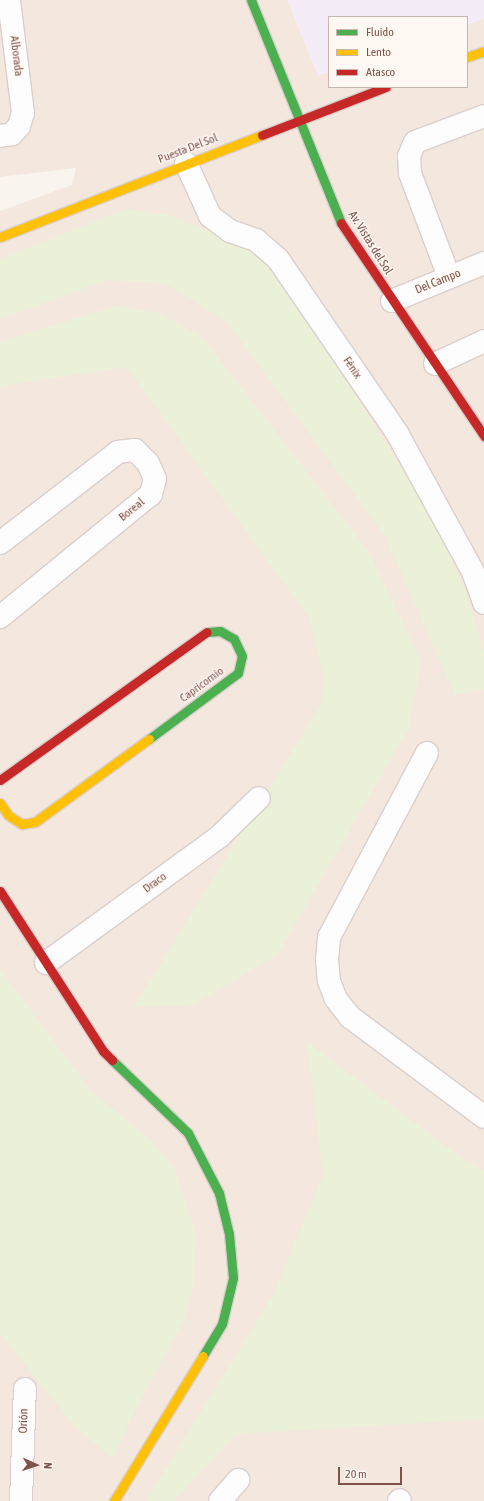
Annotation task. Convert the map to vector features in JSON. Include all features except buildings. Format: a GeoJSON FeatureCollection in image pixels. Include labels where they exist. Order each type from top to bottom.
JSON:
{"type":"FeatureCollection","features":[{"type":"Feature","properties":{"kind":"street","name":"Alborada"},"geometry":{"type":"LineString","coordinates":[[0,136],[12,134],[18,126],[23,113],[9,0]]}},
{"type":"Feature","properties":{"kind":"street","name":"Av. Vistas del Sol"},"geometry":{"type":"LineString","coordinates":[[251,0],[298,120],[343,228],[484,436]]}},
{"type":"Feature","properties":{"kind":"street"},"geometry":{"type":"LineString","coordinates":[[468,57],[484,50]]}},
{"type":"Feature","properties":{"kind":"street","name":"Puesta Del Sol"},"geometry":{"type":"LineString","coordinates":[[0,237],[186,163],[383,88]]}},
{"type":"Feature","properties":{"kind":"street"},"geometry":{"type":"LineString","coordinates":[[450,277],[410,173],[409,156],[415,142],[484,116]]}},
{"type":"Feature","properties":{"kind":"street","name":"Fénix"},"geometry":{"type":"LineString","coordinates":[[186,163],[210,216],[230,231],[256,240],[278,259],[392,427],[473,572],[484,603]]}},
{"type":"Feature","properties":{"kind":"street","name":"Del Campo"},"geometry":{"type":"LineString","coordinates":[[392,301],[484,263]]}},
{"type":"Feature","properties":{"kind":"street"},"geometry":{"type":"LineString","coordinates":[[435,364],[484,341]]}},
{"type":"Feature","properties":{"kind":"street","name":"Boreal"},"geometry":{"type":"LineString","coordinates":[[0,543],[118,452],[135,450],[148,463],[155,479],[152,494],[0,617]]}},
{"type":"Feature","properties":{"kind":"street","name":"Capricornio"},"geometry":{"type":"LineString","coordinates":[[0,780],[208,631],[220,631],[234,639],[242,656],[238,673],[35,822],[22,824],[8,815],[0,803]]}},
{"type":"Feature","properties":{"kind":"street"},"geometry":{"type":"LineString","coordinates":[[427,753],[329,937],[326,959],[329,981],[336,999],[350,1017],[484,1117]]}},
{"type":"Feature","properties":{"kind":"street","name":"Draco"},"geometry":{"type":"LineString","coordinates":[[46,963],[220,836],[259,798]]}},
{"type":"Feature","properties":{"kind":"street"},"geometry":{"type":"LineString","coordinates":[[0,891],[103,1051],[188,1133],[219,1193],[229,1234],[233,1278],[222,1324],[114,1501]]}},
{"type":"Feature","properties":{"kind":"street","name":"Orión"},"geometry":{"type":"LineString","coordinates":[[21,1501],[24,1389]]}},
{"type":"Feature","properties":{"kind":"street"},"geometry":{"type":"LineString","coordinates":[[220,1501],[238,1480]]}},
{"type":"Feature","properties":{"kind":"shaded area"},"geometry":{"type":"Polygon","coordinates":[[[0,0],[484,0],[484,1501],[0,1501],[0,211],[72,185],[76,168],[0,177],[0,0]]]}},
{"type":"Feature","properties":{"kind":"shaded area"},"geometry":{"type":"Polygon","coordinates":[[[287,0],[484,0],[484,19],[468,25],[468,16],[328,16],[328,72],[318,76],[287,0]]]}},
{"type":"Feature","properties":{"kind":"green space"},"geometry":{"type":"Polygon","coordinates":[[[127,209],[168,215],[208,231],[246,247],[276,271],[433,516],[465,590],[484,651],[484,689],[455,695],[384,534],[227,322],[167,284],[108,280],[0,319],[0,259],[127,209]]]}},
{"type":"Feature","properties":{"kind":"green space"},"geometry":{"type":"Polygon","coordinates":[[[116,306],[159,313],[203,338],[369,552],[421,661],[409,728],[278,954],[193,1005],[134,1007],[322,703],[323,673],[308,616],[127,367],[0,386],[0,342],[116,306]]]}},
{"type":"Feature","properties":{"kind":"green space"},"geometry":{"type":"Polygon","coordinates":[[[0,969],[92,1092],[148,1137],[174,1168],[196,1234],[194,1283],[184,1320],[137,1407],[113,1459],[73,1424],[0,1333],[0,969]]]}},
{"type":"Feature","properties":{"kind":"green space"},"geometry":{"type":"Polygon","coordinates":[[[307,1042],[463,1159],[484,1170],[484,1419],[236,1434],[174,1501],[146,1501],[272,1297],[323,1176],[307,1042]]]}},
{"type":"Feature","properties":{"kind":"traffic: fast"},"geometry":{"type":"LineString","coordinates":[[251,0],[341,223]]}},
{"type":"Feature","properties":{"kind":"traffic: fast"},"geometry":{"type":"LineString","coordinates":[[149,739],[238,673],[242,656],[234,639],[220,631],[207,632]]}},
{"type":"Feature","properties":{"kind":"traffic: fast"},"geometry":{"type":"LineString","coordinates":[[112,1060],[188,1133],[219,1193],[229,1234],[233,1278],[222,1324],[203,1356]]}},
{"type":"Feature","properties":{"kind":"traffic: slow"},"geometry":{"type":"LineString","coordinates":[[468,57],[484,51]]}},
{"type":"Feature","properties":{"kind":"traffic: slow"},"geometry":{"type":"LineString","coordinates":[[0,237],[262,135]]}},
{"type":"Feature","properties":{"kind":"traffic: slow"},"geometry":{"type":"LineString","coordinates":[[0,803],[8,815],[22,824],[35,822],[149,739]]}},
{"type":"Feature","properties":{"kind":"traffic: slow"},"geometry":{"type":"LineString","coordinates":[[114,1501],[203,1356]]}},
{"type":"Feature","properties":{"kind":"traffic: jam"},"geometry":{"type":"LineString","coordinates":[[262,135],[383,88]]}},
{"type":"Feature","properties":{"kind":"traffic: jam"},"geometry":{"type":"LineString","coordinates":[[341,223],[484,436]]}},
{"type":"Feature","properties":{"kind":"traffic: jam"},"geometry":{"type":"LineString","coordinates":[[0,780],[207,632]]}},
{"type":"Feature","properties":{"kind":"traffic: jam"},"geometry":{"type":"LineString","coordinates":[[0,891],[103,1051],[112,1060]]}}]}
